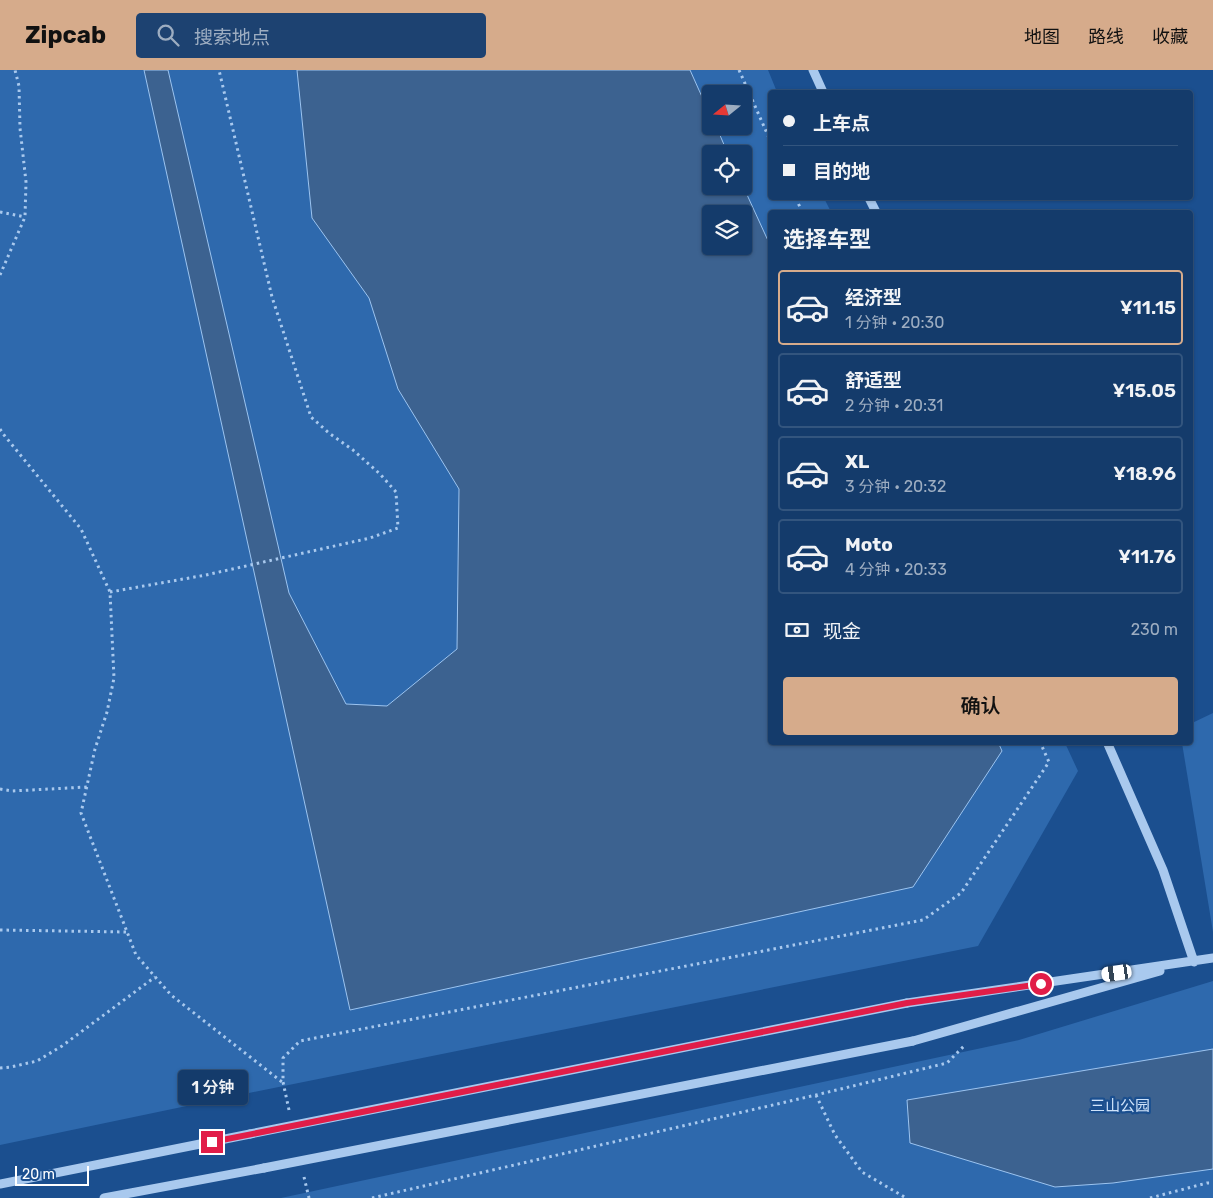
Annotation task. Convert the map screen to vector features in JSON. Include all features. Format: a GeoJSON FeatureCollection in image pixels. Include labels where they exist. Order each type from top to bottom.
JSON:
{"type":"FeatureCollection","features":[{"type":"Feature","properties":{"kind":"street"},"geometry":{"type":"LineString","coordinates":[[814,70],[822,90]]}},
{"type":"Feature","properties":{"kind":"street"},"geometry":{"type":"LineString","coordinates":[[1108,745],[1163,870],[1194,962]]}},
{"type":"Feature","properties":{"kind":"street"},"geometry":{"type":"LineString","coordinates":[[0,1184],[907,1003],[1213,958]]}},
{"type":"Feature","properties":{"kind":"street"},"geometry":{"type":"LineString","coordinates":[[104,1198],[913,1041],[1194,962]]}},
{"type":"Feature","properties":{"kind":"path"},"geometry":{"type":"LineString","coordinates":[[0,275],[25,217],[26,182],[20,128],[19,86],[15,70]]}},
{"type":"Feature","properties":{"kind":"path"},"geometry":{"type":"LineString","coordinates":[[110,592],[206,575],[370,538],[398,528],[396,492],[380,474],[353,450],[311,417],[272,298],[219,70]]}},
{"type":"Feature","properties":{"kind":"path"},"geometry":{"type":"LineString","coordinates":[[738,70],[768,136]]}},
{"type":"Feature","properties":{"kind":"path"},"geometry":{"type":"LineString","coordinates":[[0,212],[25,217]]}},
{"type":"Feature","properties":{"kind":"path"},"geometry":{"type":"LineString","coordinates":[[0,429],[81,529],[110,592],[114,678],[95,749],[81,813],[136,955],[171,996],[283,1082]]}},
{"type":"Feature","properties":{"kind":"path"},"geometry":{"type":"LineString","coordinates":[[289,1111],[283,1082],[283,1058],[300,1041],[923,920],[961,893],[1049,762],[1041,745]]}},
{"type":"Feature","properties":{"kind":"path"},"geometry":{"type":"LineString","coordinates":[[0,789],[12,791],[87,787]]}},
{"type":"Feature","properties":{"kind":"path"},"geometry":{"type":"LineString","coordinates":[[0,930],[127,932]]}},
{"type":"Feature","properties":{"kind":"path"},"geometry":{"type":"LineString","coordinates":[[0,1068],[11,1067],[46,1056],[155,978]]}},
{"type":"Feature","properties":{"kind":"path"},"geometry":{"type":"LineString","coordinates":[[372,1198],[816,1096],[947,1063],[967,1044]]}},
{"type":"Feature","properties":{"kind":"path"},"geometry":{"type":"LineString","coordinates":[[816,1096],[835,1135],[862,1172],[906,1198]]}},
{"type":"Feature","properties":{"kind":"path"},"geometry":{"type":"LineString","coordinates":[[302,1169],[309,1198]]}},
{"type":"Feature","properties":{"kind":"path"},"geometry":{"type":"LineString","coordinates":[[1150,1198],[1213,1183]]}},
{"type":"Feature","properties":{"kind":"green space"},"geometry":{"type":"Polygon","coordinates":[[[0,70],[768,70],[776,90],[768,90],[768,200],[825,200],[830,210],[768,210],[768,745],[1066,745],[1078,771],[978,946],[0,1145],[0,70]]]}},
{"type":"Feature","properties":{"kind":"green space"},"geometry":{"type":"Polygon","coordinates":[[[1213,713],[1213,932],[1182,745],[1193,745],[1193,723],[1213,713]]]}},
{"type":"Feature","properties":{"kind":"green space","name":"三山公园"},"geometry":{"type":"Polygon","coordinates":[[[1213,981],[1213,1198],[281,1198],[1019,1040],[1213,981]]]}},
{"type":"Feature","properties":{"kind":"shaded area"},"geometry":{"type":"Polygon","coordinates":[[[144,70],[168,70],[289,593],[346,704],[387,706],[457,649],[459,489],[398,389],[369,298],[312,218],[297,70],[690,70],[702,97],[702,135],[720,135],[724,145],[702,145],[702,195],[747,195],[752,205],[702,205],[702,255],[752,255],[752,206],[768,241],[768,745],[999,745],[1002,751],[913,887],[350,1010],[144,70]]]}},
{"type":"Feature","properties":{"kind":"shaded area"},"geometry":{"type":"Polygon","coordinates":[[[1213,1049],[1213,1169],[1113,1183],[1055,1187],[910,1143],[907,1100],[1213,1049]]]}},
{"type":"Feature","properties":{"kind":"route"},"geometry":{"type":"LineString","coordinates":[[212,1142],[907,1003],[1041,984]]}}]}
